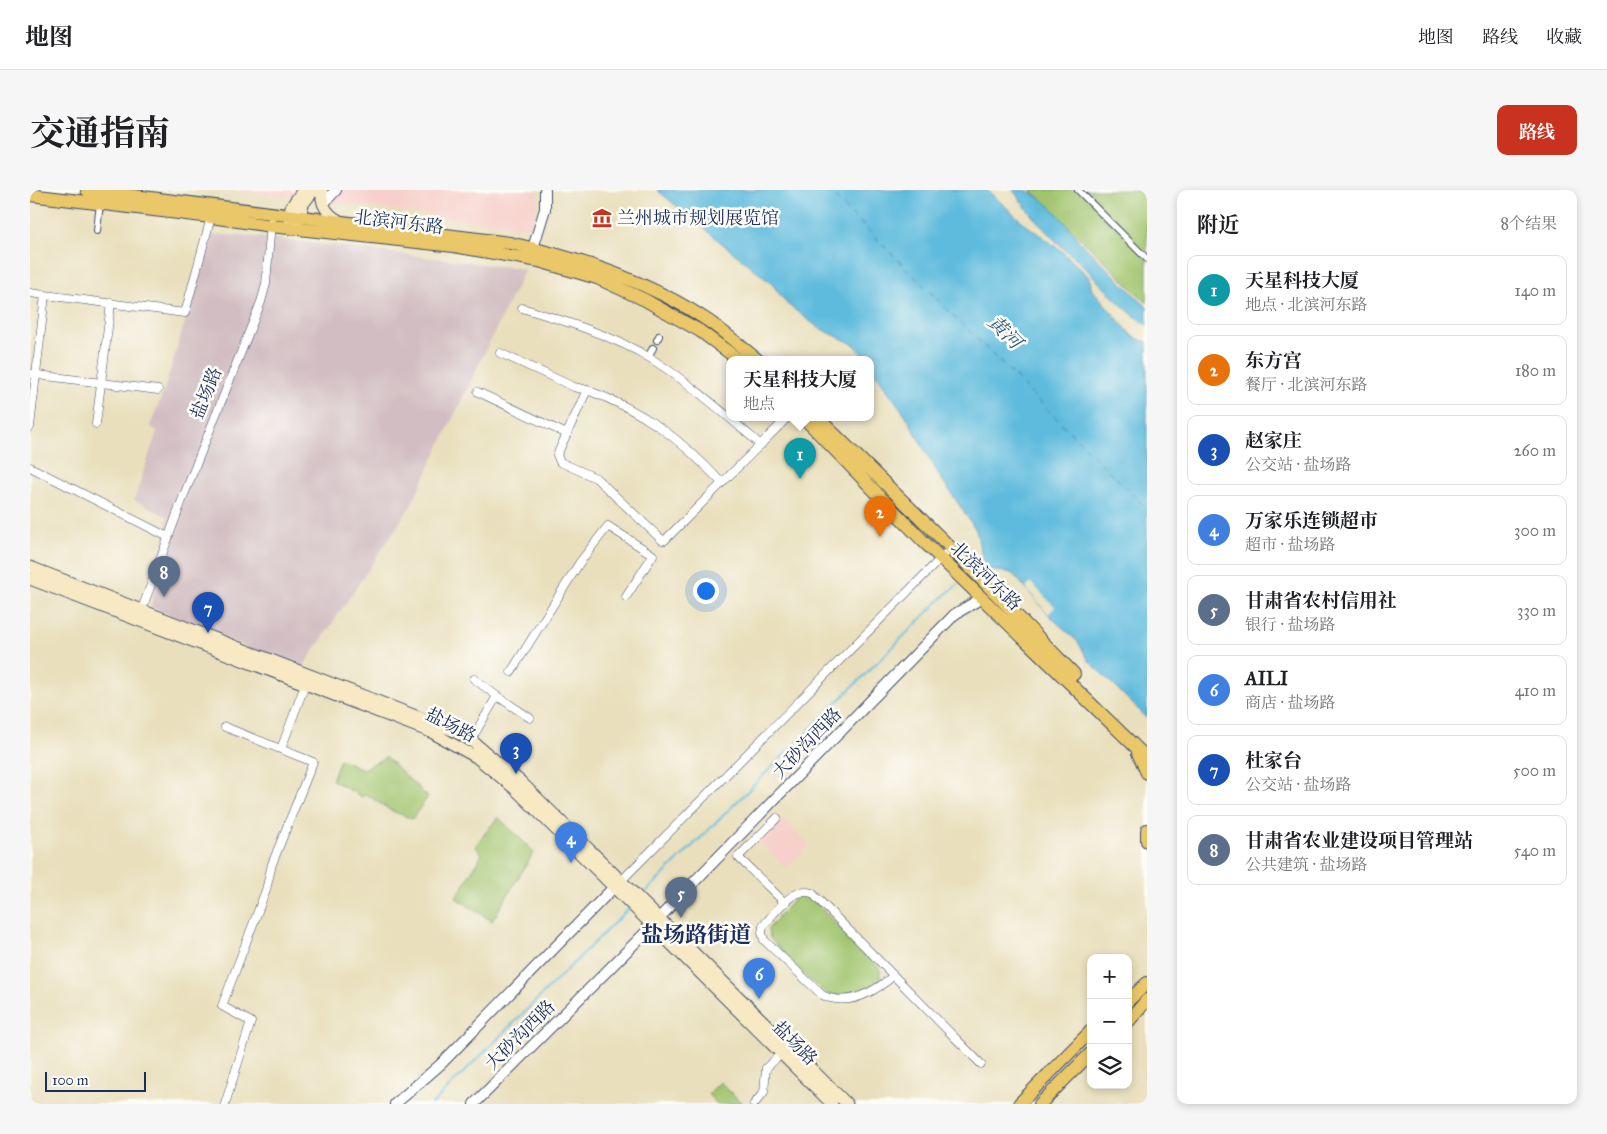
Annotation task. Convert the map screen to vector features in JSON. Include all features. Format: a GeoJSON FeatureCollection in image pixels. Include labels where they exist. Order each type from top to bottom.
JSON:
{"type":"FeatureCollection","features":[{"type":"Feature","properties":{"kind":"main road","name":"北滨河东路"},"geometry":{"type":"LineString","coordinates":[[87,190],[272,220],[294,229],[454,246],[540,260],[597,278],[645,300],[700,331],[734,356]]}},
{"type":"Feature","properties":{"kind":"main road"},"geometry":{"type":"LineString","coordinates":[[294,229],[294,202],[304,190]]}},
{"type":"Feature","properties":{"kind":"main road"},"geometry":{"type":"LineString","coordinates":[[294,215],[314,190]]}},
{"type":"Feature","properties":{"kind":"main road"},"geometry":{"type":"LineString","coordinates":[[322,190],[323,204],[330,214],[338,220]]}},
{"type":"Feature","properties":{"kind":"main road","name":"北滨河东路"},"geometry":{"type":"LineString","coordinates":[[30,195],[211,217],[272,220],[294,215],[510,243],[533,248],[603,268],[658,292],[707,320],[753,356]]}},
{"type":"Feature","properties":{"kind":"main road","name":"北滨河东路"},"geometry":{"type":"LineString","coordinates":[[807,421],[874,492],[949,555]]}},
{"type":"Feature","properties":{"kind":"main road","name":"北滨河东路"},"geometry":{"type":"LineString","coordinates":[[821,421],[980,590],[1147,758]]}},
{"type":"Feature","properties":{"kind":"main road","name":"盐场路"},"geometry":{"type":"LineString","coordinates":[[30,567],[142,609],[431,732],[463,749],[514,788],[618,883]]}},
{"type":"Feature","properties":{"kind":"main road","name":"盐场路"},"geometry":{"type":"LineString","coordinates":[[30,579],[452,730],[471,740],[521,782],[781,1054],[832,1104]]}},
{"type":"Feature","properties":{"kind":"main road","name":"北滨河东路"},"geometry":{"type":"LineString","coordinates":[[980,590],[1147,748]]}},
{"type":"Feature","properties":{"kind":"main road"},"geometry":{"type":"LineString","coordinates":[[1133,744],[1145,764],[1147,773]]}},
{"type":"Feature","properties":{"kind":"main road"},"geometry":{"type":"LineString","coordinates":[[1147,830],[1147,841]]}},
{"type":"Feature","properties":{"kind":"main road","name":"盐场路"},"geometry":{"type":"LineString","coordinates":[[652,918],[847,1104]]}},
{"type":"Feature","properties":{"kind":"main road"},"geometry":{"type":"LineString","coordinates":[[1132,992],[1147,982]]}},
{"type":"Feature","properties":{"kind":"main road"},"geometry":{"type":"LineString","coordinates":[[1130,999],[1147,982]]}},
{"type":"Feature","properties":{"kind":"main road"},"geometry":{"type":"LineString","coordinates":[[1132,1010],[1147,996]]}},
{"type":"Feature","properties":{"kind":"main road"},"geometry":{"type":"LineString","coordinates":[[1132,1017],[1147,1000]]}},
{"type":"Feature","properties":{"kind":"main road"},"geometry":{"type":"LineString","coordinates":[[1019,1104],[1087,1035]]}},
{"type":"Feature","properties":{"kind":"main road"},"geometry":{"type":"LineString","coordinates":[[1028,1104],[1087,1043]]}},
{"type":"Feature","properties":{"kind":"main road"},"geometry":{"type":"LineString","coordinates":[[1040,1104],[1087,1056]]}},
{"type":"Feature","properties":{"kind":"main road"},"geometry":{"type":"LineString","coordinates":[[1048,1104],[1087,1064]]}},
{"type":"Feature","properties":{"kind":"street"},"geometry":{"type":"LineString","coordinates":[[323,204],[336,190]]}},
{"type":"Feature","properties":{"kind":"street"},"geometry":{"type":"LineString","coordinates":[[533,248],[544,209],[546,190]]}},
{"type":"Feature","properties":{"kind":"street"},"geometry":{"type":"LineString","coordinates":[[1078,190],[1147,259]]}},
{"type":"Feature","properties":{"kind":"street"},"geometry":{"type":"LineString","coordinates":[[97,231],[100,203]]}},
{"type":"Feature","properties":{"kind":"street"},"geometry":{"type":"LineString","coordinates":[[30,293],[185,313],[211,217]]}},
{"type":"Feature","properties":{"kind":"street","name":"盐场路"},"geometry":{"type":"LineString","coordinates":[[142,609],[168,537],[261,302],[266,284],[272,220]]}},
{"type":"Feature","properties":{"kind":"street"},"geometry":{"type":"LineString","coordinates":[[30,427],[33,374],[45,295]]}},
{"type":"Feature","properties":{"kind":"street"},"geometry":{"type":"LineString","coordinates":[[96,424],[111,303]]}},
{"type":"Feature","properties":{"kind":"street"},"geometry":{"type":"LineString","coordinates":[[522,308],[600,335],[648,357],[726,415]]}},
{"type":"Feature","properties":{"kind":"street"},"geometry":{"type":"LineString","coordinates":[[648,357],[653,348]]}},
{"type":"Feature","properties":{"kind":"street"},"geometry":{"type":"LineString","coordinates":[[500,353],[574,387],[611,399],[662,427],[694,453],[722,483]]}},
{"type":"Feature","properties":{"kind":"street"},"geometry":{"type":"LineString","coordinates":[[33,374],[158,390]]}},
{"type":"Feature","properties":{"kind":"street"},"geometry":{"type":"LineString","coordinates":[[587,390],[557,455],[560,462],[596,478],[662,540],[665,540],[784,421]]}},
{"type":"Feature","properties":{"kind":"street"},"geometry":{"type":"LineString","coordinates":[[478,392],[567,434]]}},
{"type":"Feature","properties":{"kind":"street"},"geometry":{"type":"LineString","coordinates":[[733,421],[761,445]]}},
{"type":"Feature","properties":{"kind":"street"},"geometry":{"type":"LineString","coordinates":[[30,467],[168,537]]}},
{"type":"Feature","properties":{"kind":"street"},"geometry":{"type":"LineString","coordinates":[[511,672],[580,562],[608,526],[653,555],[626,597]]}},
{"type":"Feature","properties":{"kind":"street"},"geometry":{"type":"LineString","coordinates":[[395,1104],[441,1064],[618,883],[949,555]]}},
{"type":"Feature","properties":{"kind":"street","name":"大砂沟西路"},"geometry":{"type":"LineString","coordinates":[[476,1103],[652,918],[980,590]]}},
{"type":"Feature","properties":{"kind":"street"},"geometry":{"type":"LineString","coordinates":[[281,749],[307,679]]}},
{"type":"Feature","properties":{"kind":"street"},"geometry":{"type":"LineString","coordinates":[[474,679],[530,718]]}},
{"type":"Feature","properties":{"kind":"street"},"geometry":{"type":"LineString","coordinates":[[471,740],[497,696]]}},
{"type":"Feature","properties":{"kind":"street"},"geometry":{"type":"LineString","coordinates":[[224,727],[313,762],[272,864],[266,890],[222,1006],[251,1022],[225,1104]]}},
{"type":"Feature","properties":{"kind":"street"},"geometry":{"type":"LineString","coordinates":[[777,818],[738,857],[785,903]]}},
{"type":"Feature","properties":{"kind":"street"},"geometry":{"type":"LineString","coordinates":[[893,976],[878,989],[851,999],[832,1000],[822,995],[764,940],[763,926],[794,894],[804,891],[812,893],[981,1064]]}},
{"type":"Feature","properties":{"kind":"street"},"geometry":{"type":"LineString","coordinates":[[754,1104],[764,1092],[766,1068],[781,1054]]}},
{"type":"Feature","properties":{"kind":"shaded area"},"geometry":{"type":"Polygon","coordinates":[[[234,190],[537,190],[538,196],[532,228],[234,190]]]}},
{"type":"Feature","properties":{"kind":"shaded area"},"geometry":{"type":"Polygon","coordinates":[[[212,234],[271,238],[525,269],[410,507],[301,670],[151,607],[168,517],[134,500],[157,431],[150,426],[163,393],[212,234]]]}},
{"type":"Feature","properties":{"kind":"shaded area"},"geometry":{"type":"Polygon","coordinates":[[[782,819],[809,845],[786,869],[759,842],[782,819]]]}},
{"type":"Feature","properties":{"kind":"green space"},"geometry":{"type":"Polygon","coordinates":[[[1031,190],[1147,190],[1147,303],[1031,190]]]}},
{"type":"Feature","properties":{"kind":"green space"},"geometry":{"type":"Polygon","coordinates":[[[386,757],[428,797],[412,819],[390,810],[366,794],[362,797],[332,780],[340,759],[363,769],[386,757]]]}},
{"type":"Feature","properties":{"kind":"green space"},"geometry":{"type":"Polygon","coordinates":[[[498,817],[534,852],[492,921],[456,898],[482,854],[475,846],[498,817]]]}},
{"type":"Feature","properties":{"kind":"green space"},"geometry":{"type":"Polygon","coordinates":[[[797,896],[810,897],[880,969],[880,983],[845,995],[832,995],[818,987],[770,938],[768,929],[797,896]]]}},
{"type":"Feature","properties":{"kind":"green space"},"geometry":{"type":"Polygon","coordinates":[[[720,1082],[741,1104],[717,1104],[708,1094],[720,1082]]]}},
{"type":"Feature","properties":{"kind":"water","name":"黄河"},"geometry":{"type":"Polygon","coordinates":[[[657,190],[987,190],[1025,224],[1063,252],[1090,278],[1091,288],[1133,337],[1147,342],[1147,718],[1089,661],[1078,642],[1048,614],[1013,574],[990,570],[984,566],[976,530],[937,472],[906,416],[874,372],[874,356],[863,356],[855,345],[819,328],[787,304],[772,284],[657,190]]]}},
{"type":"Feature","properties":{"kind":"water"},"geometry":{"type":"Polygon","coordinates":[[[1013,190],[1034,194],[1056,213],[1079,241],[1147,307],[1147,325],[1120,304],[1080,262],[1051,236],[1013,190]]]}},
{"type":"Feature","properties":{"kind":"pier"},"geometry":{"type":"Polygon","coordinates":[[[1031,583],[1055,607],[1048,614],[1026,588],[1031,583]]]}},
{"type":"Feature","properties":{"kind":"waterway"},"geometry":{"type":"LineString","coordinates":[[642,896],[946,594],[959,584]]}},
{"type":"Feature","properties":{"kind":"waterway"},"geometry":{"type":"LineString","coordinates":[[432,1104],[629,908]]}},
{"type":"Feature","properties":{"kind":"ferry route"},"geometry":{"type":"LineString","coordinates":[[828,190],[1147,509]]}},
{"type":"Feature","properties":{"kind":"place","name":"兰州城市规划展览馆"},"geometry":{"type":"Point","coordinates":[602,218]}},
{"type":"Feature","properties":{"kind":"place","name":"天星科技大厦"},"geometry":{"type":"Point","coordinates":[800,479]}},
{"type":"Feature","properties":{"kind":"place","name":"东方宫"},"geometry":{"type":"Point","coordinates":[880,537]}},
{"type":"Feature","properties":{"kind":"place","name":"甘肃省农业建设项目管理站"},"geometry":{"type":"Point","coordinates":[164,597]}},
{"type":"Feature","properties":{"kind":"place","name":"杜家台"},"geometry":{"type":"Point","coordinates":[208,633]}},
{"type":"Feature","properties":{"kind":"place","name":"赵家庄"},"geometry":{"type":"Point","coordinates":[516,774]}},
{"type":"Feature","properties":{"kind":"place","name":"万家乐连锁超市"},"geometry":{"type":"Point","coordinates":[571,863]}},
{"type":"Feature","properties":{"kind":"place","name":"甘肃省农村信用社"},"geometry":{"type":"Point","coordinates":[681,918]}},
{"type":"Feature","properties":{"kind":"place","name":"AILI"},"geometry":{"type":"Point","coordinates":[759,999]}},
{"type":"Feature","properties":{"kind":"district","name":"盐场路街道"},"geometry":{"type":"Point","coordinates":[696,934]}}]}
